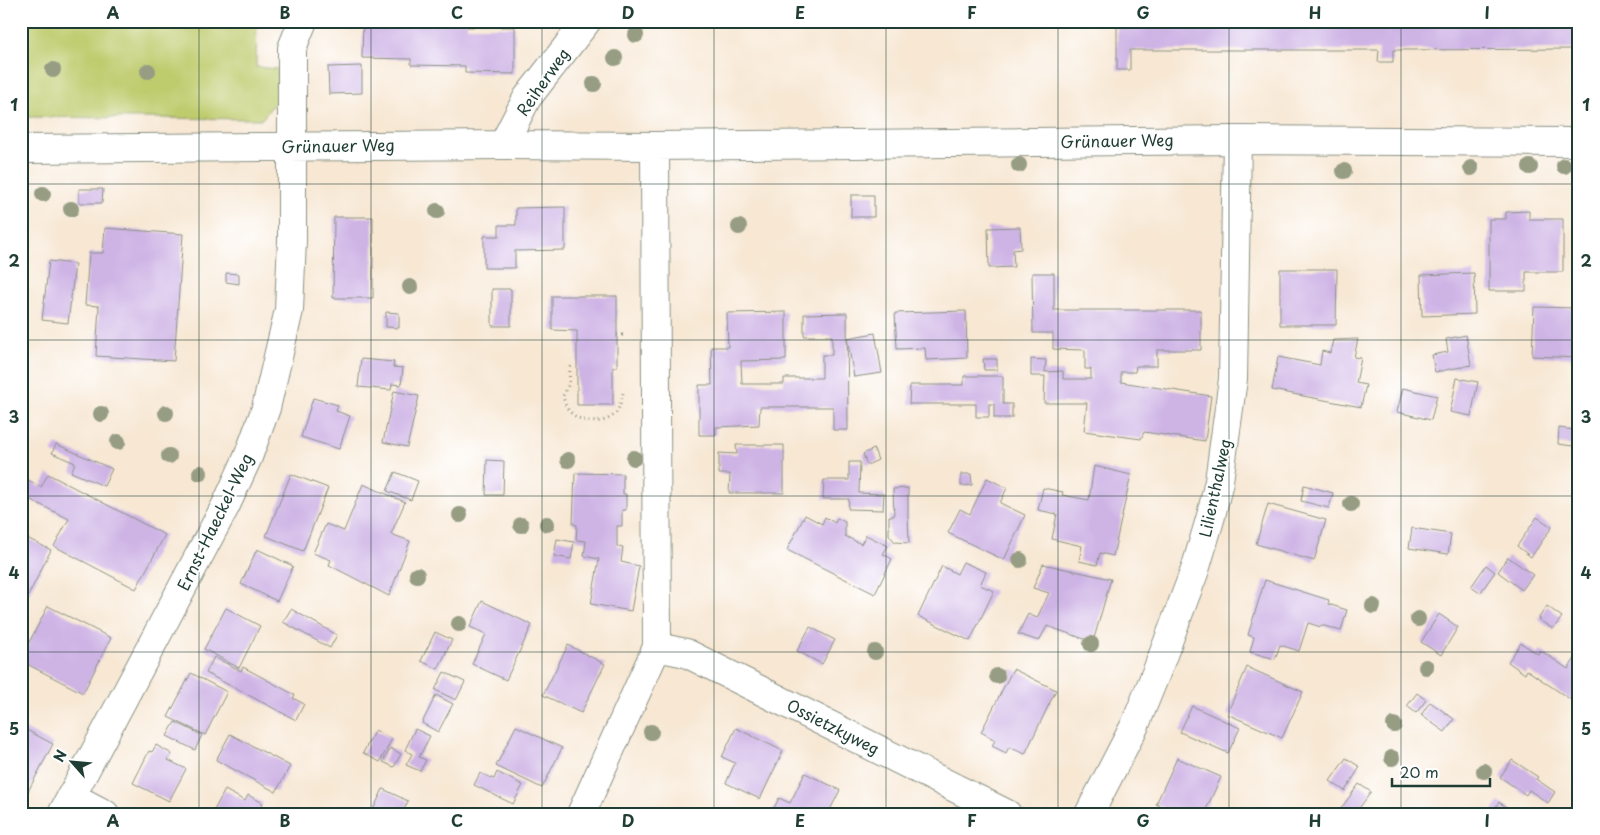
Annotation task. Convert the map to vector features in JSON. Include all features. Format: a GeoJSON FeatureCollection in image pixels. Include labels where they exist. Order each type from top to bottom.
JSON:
{"type":"FeatureCollection","features":[{"type":"Feature","properties":{"kind":"street","name":"Ernst-Haeckel-Weg"},"geometry":{"type":"LineString","coordinates":[[67,805],[226,505],[248,458],[266,408],[289,310],[292,240],[292,48],[303,21]]}},
{"type":"Feature","properties":{"kind":"street","name":"Reiherweg"},"geometry":{"type":"LineString","coordinates":[[503,145],[527,98],[587,21]]}},
{"type":"Feature","properties":{"kind":"street","name":"Grünauer Weg"},"geometry":{"type":"LineString","coordinates":[[21,149],[503,145],[655,146],[1237,140],[1579,142]]}},
{"type":"Feature","properties":{"kind":"street","name":"Lilienthalweg"},"geometry":{"type":"LineString","coordinates":[[1089,814],[1135,725],[1158,668],[1195,570],[1219,481],[1233,379],[1237,140]]}},
{"type":"Feature","properties":{"kind":"street"},"geometry":{"type":"LineString","coordinates":[[581,814],[657,647],[655,146]]}},
{"type":"Feature","properties":{"kind":"street","name":"Ossietzkyweg"},"geometry":{"type":"LineString","coordinates":[[657,647],[686,653],[1007,814]]}},
{"type":"Feature","properties":{"kind":"street"},"geometry":{"type":"LineString","coordinates":[[67,805],[105,814]]}},
{"type":"Feature","properties":{"kind":"path"},"geometry":{"type":"LineString","coordinates":[[626,335],[626,343]]}},
{"type":"Feature","properties":{"kind":"path"},"geometry":{"type":"LineString","coordinates":[[570,366],[569,384],[563,396],[568,410],[580,418],[594,422],[606,421],[617,413],[626,386]]}},
{"type":"Feature","properties":{"kind":"green space"},"geometry":{"type":"Polygon","coordinates":[[[21,21],[257,21],[256,67],[278,69],[279,97],[262,119],[21,117],[21,21]]]}},
{"type":"Feature","properties":{"kind":"building"},"geometry":{"type":"Polygon","coordinates":[[[363,21],[467,21],[467,27],[515,27],[515,74],[465,73],[465,66],[411,65],[411,59],[362,58],[363,21]]]}},
{"type":"Feature","properties":{"kind":"building"},"geometry":{"type":"Polygon","coordinates":[[[1129,21],[1579,21],[1579,49],[1393,50],[1393,62],[1378,62],[1379,50],[1130,50],[1130,70],[1117,70],[1117,27],[1129,27],[1129,21]]]}},
{"type":"Feature","properties":{"kind":"building"},"geometry":{"type":"Polygon","coordinates":[[[362,66],[362,93],[329,94],[328,67],[362,66]]]}},
{"type":"Feature","properties":{"kind":"building"},"geometry":{"type":"Polygon","coordinates":[[[79,189],[103,189],[102,203],[79,203],[79,189]]]}},
{"type":"Feature","properties":{"kind":"building"},"geometry":{"type":"Polygon","coordinates":[[[851,195],[874,195],[874,217],[851,217],[851,195]]]}},
{"type":"Feature","properties":{"kind":"building"},"geometry":{"type":"Polygon","coordinates":[[[565,207],[565,250],[515,251],[515,268],[484,268],[484,236],[499,236],[499,225],[516,225],[516,208],[565,207]]]}},
{"type":"Feature","properties":{"kind":"building"},"geometry":{"type":"Polygon","coordinates":[[[1529,211],[1529,219],[1563,219],[1563,272],[1526,272],[1526,291],[1489,291],[1489,219],[1506,219],[1506,212],[1529,211]]]}},
{"type":"Feature","properties":{"kind":"building"},"geometry":{"type":"Polygon","coordinates":[[[334,217],[373,217],[373,298],[333,298],[334,217]]]}},
{"type":"Feature","properties":{"kind":"building"},"geometry":{"type":"Polygon","coordinates":[[[1020,227],[1021,249],[1013,250],[1014,267],[989,268],[988,228],[1020,227]]]}},
{"type":"Feature","properties":{"kind":"building"},"geometry":{"type":"Polygon","coordinates":[[[105,228],[183,234],[174,361],[96,356],[99,306],[85,305],[89,253],[103,253],[105,228]]]}},
{"type":"Feature","properties":{"kind":"building"},"geometry":{"type":"Polygon","coordinates":[[[49,261],[75,264],[68,323],[42,320],[49,261]]]}},
{"type":"Feature","properties":{"kind":"building"},"geometry":{"type":"Polygon","coordinates":[[[1280,269],[1337,269],[1336,325],[1280,325],[1280,269]]]}},
{"type":"Feature","properties":{"kind":"building"},"geometry":{"type":"Polygon","coordinates":[[[226,273],[239,274],[239,284],[226,282],[226,273]]]}},
{"type":"Feature","properties":{"kind":"building"},"geometry":{"type":"Polygon","coordinates":[[[1032,273],[1054,273],[1054,310],[1201,310],[1201,350],[1157,350],[1157,366],[1136,366],[1135,372],[1121,372],[1121,382],[1211,396],[1205,441],[1144,432],[1141,439],[1084,431],[1087,403],[1044,403],[1045,376],[1031,376],[1031,359],[1046,360],[1045,372],[1063,371],[1063,379],[1091,379],[1091,369],[1085,369],[1085,350],[1053,349],[1053,333],[1033,333],[1032,273]]]}},
{"type":"Feature","properties":{"kind":"building"},"geometry":{"type":"Polygon","coordinates":[[[1474,273],[1475,314],[1422,316],[1421,275],[1474,273]]]}},
{"type":"Feature","properties":{"kind":"building"},"geometry":{"type":"Polygon","coordinates":[[[492,289],[511,289],[511,326],[492,326],[492,289]]]}},
{"type":"Feature","properties":{"kind":"building"},"geometry":{"type":"Polygon","coordinates":[[[552,296],[617,296],[617,367],[613,367],[613,405],[577,405],[577,331],[552,330],[552,296]]]}},
{"type":"Feature","properties":{"kind":"building"},"geometry":{"type":"Polygon","coordinates":[[[1534,307],[1579,308],[1579,358],[1532,356],[1534,307]]]}},
{"type":"Feature","properties":{"kind":"building"},"geometry":{"type":"Polygon","coordinates":[[[966,311],[967,358],[926,360],[925,348],[897,349],[895,313],[966,311]]]}},
{"type":"Feature","properties":{"kind":"building"},"geometry":{"type":"Polygon","coordinates":[[[386,312],[399,313],[399,328],[386,327],[386,312]]]}},
{"type":"Feature","properties":{"kind":"building"},"geometry":{"type":"Polygon","coordinates":[[[786,312],[786,360],[741,361],[742,384],[784,384],[784,378],[822,378],[822,355],[832,355],[832,336],[804,336],[804,314],[847,313],[848,430],[833,430],[833,407],[760,407],[759,425],[716,427],[716,435],[699,435],[699,385],[712,385],[711,347],[728,347],[727,313],[786,312]]]}},
{"type":"Feature","properties":{"kind":"building"},"geometry":{"type":"Polygon","coordinates":[[[875,333],[882,373],[854,377],[847,338],[875,333]]]}},
{"type":"Feature","properties":{"kind":"building"},"geometry":{"type":"Polygon","coordinates":[[[1466,335],[1471,365],[1435,372],[1432,355],[1448,352],[1446,339],[1466,335]]]}},
{"type":"Feature","properties":{"kind":"building"},"geometry":{"type":"Polygon","coordinates":[[[1358,339],[1354,357],[1361,358],[1356,383],[1366,385],[1361,407],[1272,390],[1278,357],[1320,365],[1322,351],[1330,353],[1333,340],[1358,339]]]}},
{"type":"Feature","properties":{"kind":"building"},"geometry":{"type":"Polygon","coordinates":[[[361,359],[394,362],[393,367],[403,368],[401,385],[392,384],[391,390],[358,387],[361,359]]]}},
{"type":"Feature","properties":{"kind":"building"},"geometry":{"type":"Polygon","coordinates":[[[983,359],[997,359],[997,370],[984,370],[983,359]]]}},
{"type":"Feature","properties":{"kind":"building"},"geometry":{"type":"Polygon","coordinates":[[[964,376],[1003,376],[1003,404],[1012,404],[1012,418],[994,418],[994,404],[989,404],[989,417],[976,417],[976,404],[909,404],[910,385],[964,385],[964,376]]]}},
{"type":"Feature","properties":{"kind":"building"},"geometry":{"type":"Polygon","coordinates":[[[1457,378],[1478,382],[1471,416],[1450,412],[1457,378]]]}},
{"type":"Feature","properties":{"kind":"building"},"geometry":{"type":"Polygon","coordinates":[[[1403,388],[1437,396],[1431,420],[1397,412],[1403,388]]]}},
{"type":"Feature","properties":{"kind":"building"},"geometry":{"type":"Polygon","coordinates":[[[394,391],[419,396],[407,447],[383,442],[394,391]]]}},
{"type":"Feature","properties":{"kind":"building"},"geometry":{"type":"Polygon","coordinates":[[[313,398],[338,405],[336,411],[350,416],[339,449],[301,437],[313,398]]]}},
{"type":"Feature","properties":{"kind":"building"},"geometry":{"type":"Polygon","coordinates":[[[1559,428],[1575,430],[1573,446],[1558,444],[1559,428]]]}},
{"type":"Feature","properties":{"kind":"building"},"geometry":{"type":"Polygon","coordinates":[[[56,444],[112,469],[104,486],[71,472],[75,463],[52,453],[56,444]]]}},
{"type":"Feature","properties":{"kind":"building"},"geometry":{"type":"Polygon","coordinates":[[[736,445],[784,445],[784,493],[729,493],[730,474],[719,474],[719,453],[737,454],[736,445]]]}},
{"type":"Feature","properties":{"kind":"building"},"geometry":{"type":"Polygon","coordinates":[[[874,449],[878,460],[867,465],[863,454],[874,449]]]}},
{"type":"Feature","properties":{"kind":"building"},"geometry":{"type":"Polygon","coordinates":[[[487,460],[504,461],[503,495],[486,495],[487,460]]]}},
{"type":"Feature","properties":{"kind":"building"},"geometry":{"type":"Polygon","coordinates":[[[849,462],[860,462],[859,493],[884,494],[883,510],[848,509],[849,499],[823,499],[824,480],[849,480],[849,462]]]}},
{"type":"Feature","properties":{"kind":"building"},"geometry":{"type":"Polygon","coordinates":[[[1094,466],[1131,475],[1113,556],[1100,553],[1097,565],[1079,561],[1082,546],[1052,539],[1057,514],[1038,510],[1043,488],[1063,492],[1062,495],[1089,500],[1094,466]]]}},
{"type":"Feature","properties":{"kind":"building"},"geometry":{"type":"Polygon","coordinates":[[[395,472],[418,481],[411,500],[387,491],[395,472]]]}},
{"type":"Feature","properties":{"kind":"building"},"geometry":{"type":"Polygon","coordinates":[[[575,473],[623,474],[623,494],[626,494],[626,510],[622,510],[622,526],[617,526],[617,546],[623,547],[621,562],[639,566],[631,611],[591,604],[599,559],[584,556],[586,541],[576,540],[577,525],[573,524],[575,473]]]}},
{"type":"Feature","properties":{"kind":"building"},"geometry":{"type":"Polygon","coordinates":[[[48,474],[165,535],[136,589],[54,546],[69,519],[21,495],[21,476],[41,487],[48,474]]]}},
{"type":"Feature","properties":{"kind":"building"},"geometry":{"type":"Polygon","coordinates":[[[291,474],[328,488],[303,551],[266,536],[291,474]]]}},
{"type":"Feature","properties":{"kind":"building"},"geometry":{"type":"Polygon","coordinates":[[[961,474],[971,474],[972,485],[961,486],[961,474]]]}},
{"type":"Feature","properties":{"kind":"building"},"geometry":{"type":"Polygon","coordinates":[[[987,478],[1007,488],[1000,503],[1025,515],[1004,560],[948,533],[960,509],[970,514],[987,478]]]}},
{"type":"Feature","properties":{"kind":"building"},"geometry":{"type":"Polygon","coordinates":[[[363,484],[405,502],[391,534],[410,541],[389,596],[329,565],[331,560],[313,553],[326,524],[344,531],[363,484]]]}},
{"type":"Feature","properties":{"kind":"building"},"geometry":{"type":"Polygon","coordinates":[[[1304,485],[1333,493],[1329,508],[1301,501],[1304,485]]]}},
{"type":"Feature","properties":{"kind":"building"},"geometry":{"type":"Polygon","coordinates":[[[908,488],[909,543],[895,542],[889,535],[889,516],[894,516],[893,489],[908,488]]]}},
{"type":"Feature","properties":{"kind":"building"},"geometry":{"type":"Polygon","coordinates":[[[1268,504],[1326,520],[1314,561],[1256,544],[1268,504]]]}},
{"type":"Feature","properties":{"kind":"building"},"geometry":{"type":"Polygon","coordinates":[[[805,515],[822,524],[825,517],[835,523],[837,518],[845,522],[845,536],[861,544],[866,535],[888,546],[883,554],[892,559],[875,594],[787,550],[805,515]]]}},
{"type":"Feature","properties":{"kind":"building"},"geometry":{"type":"Polygon","coordinates":[[[1537,517],[1552,527],[1531,557],[1517,546],[1537,517]]]}},
{"type":"Feature","properties":{"kind":"building"},"geometry":{"type":"Polygon","coordinates":[[[1412,528],[1451,534],[1448,554],[1409,548],[1412,528]]]}},
{"type":"Feature","properties":{"kind":"building"},"geometry":{"type":"Polygon","coordinates":[[[21,535],[51,550],[28,596],[21,592],[21,535]]]}},
{"type":"Feature","properties":{"kind":"building"},"geometry":{"type":"Polygon","coordinates":[[[557,539],[574,542],[571,559],[554,556],[557,539]]]}},
{"type":"Feature","properties":{"kind":"building"},"geometry":{"type":"Polygon","coordinates":[[[257,549],[293,566],[277,601],[241,584],[257,549]]]}},
{"type":"Feature","properties":{"kind":"building"},"geometry":{"type":"Polygon","coordinates":[[[1508,557],[1533,575],[1522,590],[1498,572],[1508,557]]]}},
{"type":"Feature","properties":{"kind":"building"},"geometry":{"type":"Polygon","coordinates":[[[963,562],[986,572],[980,585],[994,591],[970,641],[918,616],[942,566],[957,574],[963,562]]]}},
{"type":"Feature","properties":{"kind":"building"},"geometry":{"type":"Polygon","coordinates":[[[1043,564],[1111,579],[1093,642],[1047,626],[1039,641],[1018,634],[1028,614],[1037,618],[1049,593],[1033,588],[1043,564]]]}},
{"type":"Feature","properties":{"kind":"building"},"geometry":{"type":"Polygon","coordinates":[[[1486,565],[1495,572],[1480,593],[1471,587],[1486,565]]]}},
{"type":"Feature","properties":{"kind":"building"},"geometry":{"type":"Polygon","coordinates":[[[1265,580],[1329,600],[1328,604],[1347,610],[1341,631],[1308,623],[1299,651],[1280,645],[1275,659],[1250,652],[1254,637],[1248,635],[1265,580]]]}},
{"type":"Feature","properties":{"kind":"building"},"geometry":{"type":"Polygon","coordinates":[[[482,601],[532,625],[506,680],[472,664],[486,634],[470,627],[482,601]]]}},
{"type":"Feature","properties":{"kind":"building"},"geometry":{"type":"Polygon","coordinates":[[[48,606],[111,638],[83,693],[21,661],[48,606]]]}},
{"type":"Feature","properties":{"kind":"building"},"geometry":{"type":"Polygon","coordinates":[[[1547,606],[1562,617],[1553,629],[1538,619],[1547,606]]]}},
{"type":"Feature","properties":{"kind":"building"},"geometry":{"type":"Polygon","coordinates":[[[226,608],[260,626],[239,668],[204,649],[226,608]]]}},
{"type":"Feature","properties":{"kind":"building"},"geometry":{"type":"Polygon","coordinates":[[[291,609],[337,635],[330,648],[283,622],[291,609]]]}},
{"type":"Feature","properties":{"kind":"building"},"geometry":{"type":"Polygon","coordinates":[[[1439,614],[1458,627],[1441,655],[1421,642],[1439,614]]]}},
{"type":"Feature","properties":{"kind":"building"},"geometry":{"type":"Polygon","coordinates":[[[810,627],[835,640],[822,664],[797,651],[810,627]]]}},
{"type":"Feature","properties":{"kind":"building"},"geometry":{"type":"Polygon","coordinates":[[[435,632],[452,640],[438,669],[421,661],[435,632]]]}},
{"type":"Feature","properties":{"kind":"building"},"geometry":{"type":"Polygon","coordinates":[[[1521,643],[1538,654],[1540,650],[1568,669],[1576,657],[1579,659],[1579,695],[1574,702],[1527,670],[1525,674],[1508,662],[1521,643]]]}},
{"type":"Feature","properties":{"kind":"building"},"geometry":{"type":"Polygon","coordinates":[[[568,645],[605,664],[581,713],[543,695],[568,645]]]}},
{"type":"Feature","properties":{"kind":"building"},"geometry":{"type":"Polygon","coordinates":[[[214,657],[241,671],[243,667],[295,695],[293,698],[304,704],[296,720],[206,673],[214,657]]]}},
{"type":"Feature","properties":{"kind":"building"},"geometry":{"type":"Polygon","coordinates":[[[1247,667],[1303,692],[1282,738],[1227,714],[1247,667]]]}},
{"type":"Feature","properties":{"kind":"building"},"geometry":{"type":"Polygon","coordinates":[[[1013,669],[1056,690],[1025,754],[1009,747],[1006,753],[992,746],[995,740],[981,732],[1013,669]]]}},
{"type":"Feature","properties":{"kind":"building"},"geometry":{"type":"Polygon","coordinates":[[[444,672],[465,682],[456,700],[435,690],[444,672]]]}},
{"type":"Feature","properties":{"kind":"building"},"geometry":{"type":"Polygon","coordinates":[[[191,673],[227,692],[205,735],[168,717],[191,673]]]}},
{"type":"Feature","properties":{"kind":"building"},"geometry":{"type":"Polygon","coordinates":[[[1417,693],[1426,700],[1416,713],[1407,706],[1417,693]]]}},
{"type":"Feature","properties":{"kind":"building"},"geometry":{"type":"Polygon","coordinates":[[[436,695],[453,704],[438,732],[422,723],[436,695]]]}},
{"type":"Feature","properties":{"kind":"building"},"geometry":{"type":"Polygon","coordinates":[[[1430,702],[1454,719],[1445,732],[1421,715],[1430,702]]]}},
{"type":"Feature","properties":{"kind":"building"},"geometry":{"type":"Polygon","coordinates":[[[1192,706],[1240,728],[1228,753],[1180,732],[1192,706]]]}},
{"type":"Feature","properties":{"kind":"building"},"geometry":{"type":"Polygon","coordinates":[[[175,722],[202,735],[195,750],[167,736],[175,722]]]}},
{"type":"Feature","properties":{"kind":"building"},"geometry":{"type":"Polygon","coordinates":[[[516,726],[562,748],[542,788],[496,766],[516,726]]]}},
{"type":"Feature","properties":{"kind":"building"},"geometry":{"type":"Polygon","coordinates":[[[21,727],[53,744],[24,799],[21,798],[21,727]]]}},
{"type":"Feature","properties":{"kind":"building"},"geometry":{"type":"Polygon","coordinates":[[[736,728],[783,751],[760,799],[726,783],[735,763],[722,757],[736,728]]]}},
{"type":"Feature","properties":{"kind":"building"},"geometry":{"type":"Polygon","coordinates":[[[415,729],[430,736],[419,757],[426,760],[420,771],[406,765],[412,754],[405,750],[415,729]]]}},
{"type":"Feature","properties":{"kind":"building"},"geometry":{"type":"Polygon","coordinates":[[[375,730],[392,739],[380,762],[363,753],[375,730]]]}},
{"type":"Feature","properties":{"kind":"building"},"geometry":{"type":"Polygon","coordinates":[[[230,734],[290,766],[276,792],[216,760],[230,734]]]}},
{"type":"Feature","properties":{"kind":"building"},"geometry":{"type":"Polygon","coordinates":[[[156,745],[172,754],[168,760],[186,769],[169,801],[133,783],[149,751],[152,752],[156,745]]]}},
{"type":"Feature","properties":{"kind":"building"},"geometry":{"type":"Polygon","coordinates":[[[390,748],[401,754],[394,767],[383,762],[390,748]]]}},
{"type":"Feature","properties":{"kind":"building"},"geometry":{"type":"Polygon","coordinates":[[[1177,758],[1221,777],[1204,814],[1177,814],[1156,804],[1177,758]]]}},
{"type":"Feature","properties":{"kind":"building"},"geometry":{"type":"Polygon","coordinates":[[[1346,758],[1360,767],[1345,791],[1330,781],[1346,758]]]}},
{"type":"Feature","properties":{"kind":"building"},"geometry":{"type":"Polygon","coordinates":[[[1512,760],[1538,777],[1536,779],[1555,792],[1548,803],[1529,790],[1526,795],[1500,777],[1512,760]]]}},
{"type":"Feature","properties":{"kind":"building"},"geometry":{"type":"Polygon","coordinates":[[[497,772],[523,785],[513,804],[474,785],[480,773],[494,779],[497,772]]]}},
{"type":"Feature","properties":{"kind":"building"},"geometry":{"type":"Polygon","coordinates":[[[805,773],[840,790],[828,814],[771,814],[779,798],[790,803],[805,773]]]}},
{"type":"Feature","properties":{"kind":"building"},"geometry":{"type":"Polygon","coordinates":[[[1359,784],[1371,792],[1355,814],[1342,814],[1339,811],[1359,784]]]}},
{"type":"Feature","properties":{"kind":"building"},"geometry":{"type":"Polygon","coordinates":[[[383,789],[408,801],[402,814],[371,814],[383,789]]]}},
{"type":"Feature","properties":{"kind":"building"},"geometry":{"type":"Polygon","coordinates":[[[225,790],[245,801],[248,795],[263,803],[257,814],[212,814],[225,790]]]}},
{"type":"Feature","properties":{"kind":"building"},"geometry":{"type":"Polygon","coordinates":[[[1499,802],[1516,814],[1491,814],[1499,802]]]}},
{"type":"Feature","properties":{"kind":"building"},"geometry":{"type":"Polygon","coordinates":[[[483,809],[493,814],[481,814],[483,809]]]}}]}
